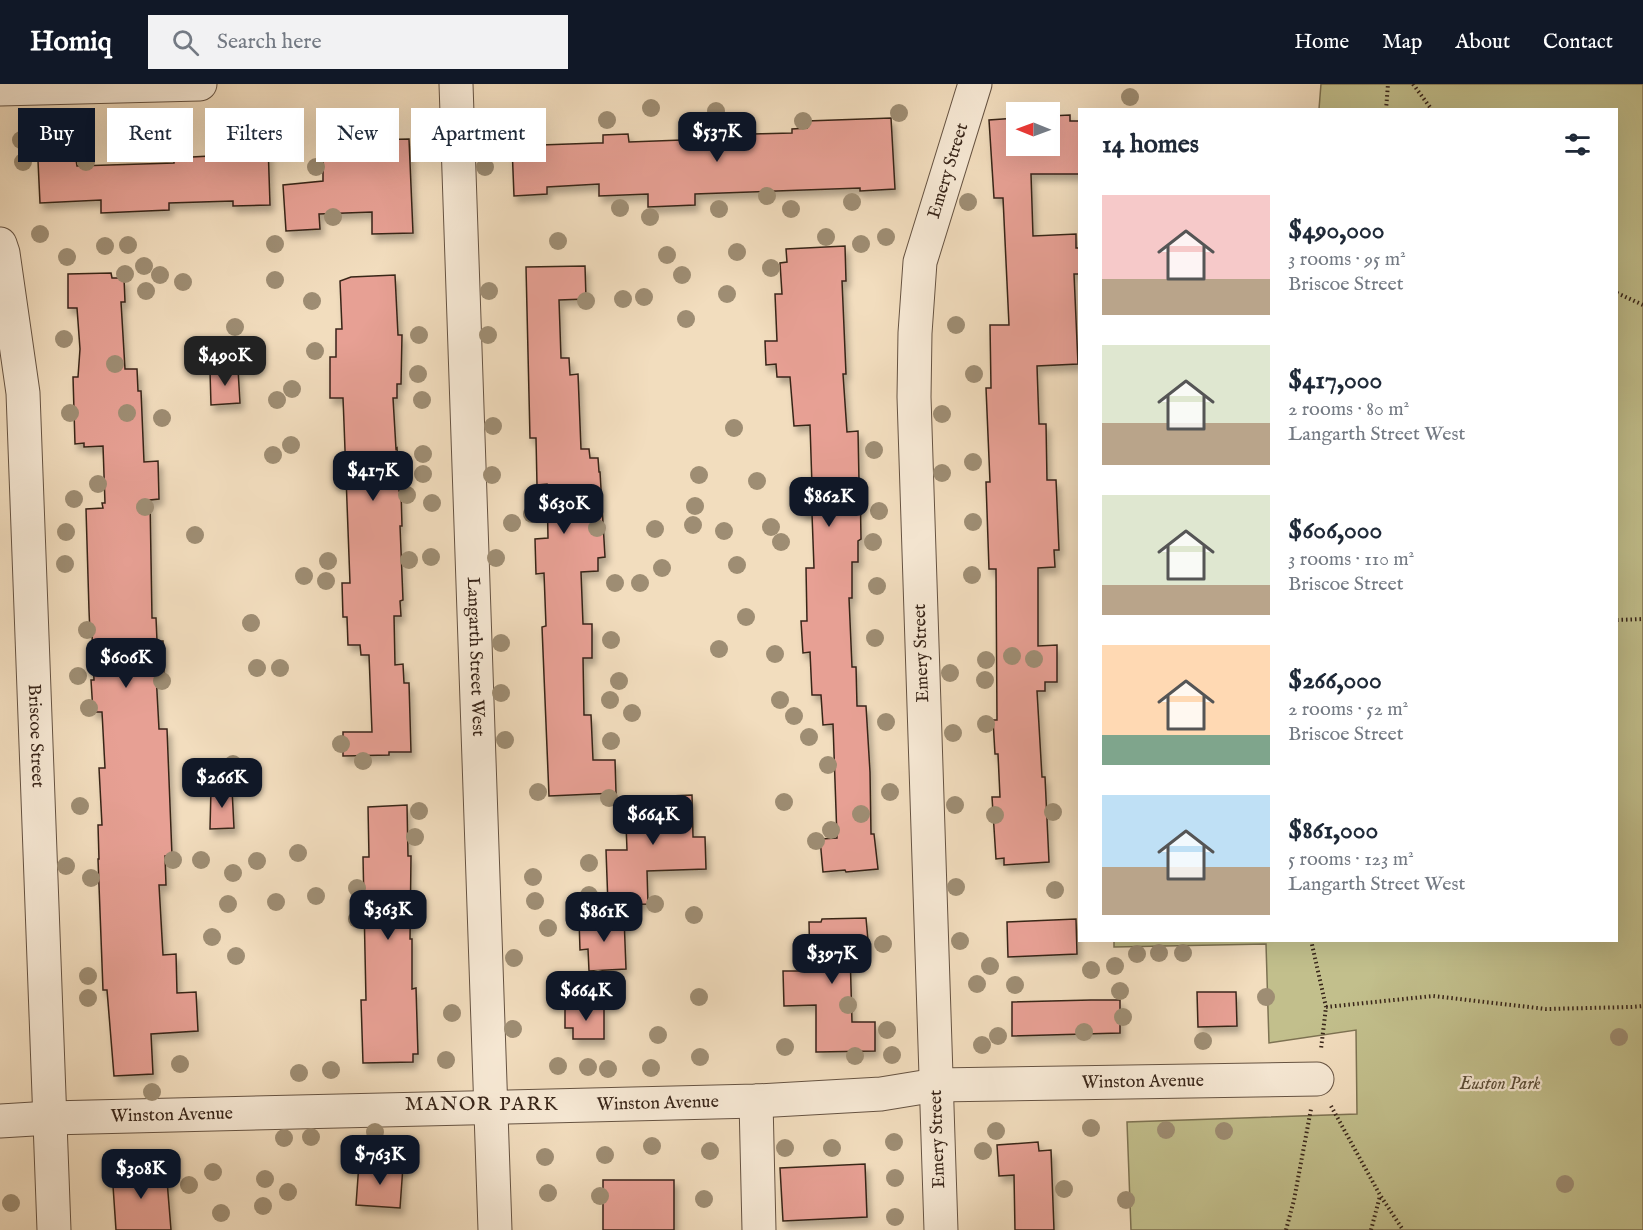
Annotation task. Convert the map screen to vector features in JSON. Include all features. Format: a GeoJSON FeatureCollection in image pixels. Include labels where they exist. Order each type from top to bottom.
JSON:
{"type":"FeatureCollection","features":[{"type":"Feature","properties":{"kind":"street"},"geometry":{"type":"LineString","coordinates":[[0,89],[200,84]]}},
{"type":"Feature","properties":{"kind":"street","name":"Langarth Street West"},"geometry":{"type":"LineString","coordinates":[[456,84],[495,1230]]}},
{"type":"Feature","properties":{"kind":"street","name":"Emery Street"},"geometry":{"type":"LineString","coordinates":[[941,1230],[914,409],[915,333],[920,262],[975,84]]}},
{"type":"Feature","properties":{"kind":"street","name":"Briscoe Street"},"geometry":{"type":"LineString","coordinates":[[0,243],[23,393],[54,1230]]}},
{"type":"Feature","properties":{"kind":"street","name":"Winston Avenue"},"geometry":{"type":"LineString","coordinates":[[0,1121],[756,1101],[881,1094],[936,1085],[1317,1079]]}},
{"type":"Feature","properties":{"kind":"street"},"geometry":{"type":"LineString","coordinates":[[756,1101],[759,1230]]}},
{"type":"Feature","properties":{"kind":"path"},"geometry":{"type":"LineString","coordinates":[[1386,108],[1388,84]]}},
{"type":"Feature","properties":{"kind":"path"},"geometry":{"type":"LineString","coordinates":[[1413,84],[1431,108]]}},
{"type":"Feature","properties":{"kind":"path"},"geometry":{"type":"LineString","coordinates":[[1618,293],[1643,305]]}},
{"type":"Feature","properties":{"kind":"path"},"geometry":{"type":"LineString","coordinates":[[1618,620],[1643,620]]}},
{"type":"Feature","properties":{"kind":"path"},"geometry":{"type":"LineString","coordinates":[[1286,1230],[1294,1200],[1317,1079],[1326,1007],[1311,942]]}},
{"type":"Feature","properties":{"kind":"path"},"geometry":{"type":"LineString","coordinates":[[1326,1007],[1433,996],[1546,1009],[1643,1006]]}},
{"type":"Feature","properties":{"kind":"path"},"geometry":{"type":"LineString","coordinates":[[1317,1079],[1380,1195],[1403,1230]]}},
{"type":"Feature","properties":{"kind":"path"},"geometry":{"type":"LineString","coordinates":[[1371,1230],[1380,1195]]}},
{"type":"Feature","properties":{"kind":"green space","name":"Euston Park"},"geometry":{"type":"Polygon","coordinates":[[[1321,84],[1643,84],[1643,1230],[1131,1230],[1127,1122],[1357,1114],[1356,1030],[1269,1043],[1266,944],[1114,947],[1114,942],[1618,942],[1618,108],[1319,108],[1321,84]]]}},
{"type":"Feature","properties":{"kind":"building"},"geometry":{"type":"Polygon","coordinates":[[[1070,115],[1070,121],[1078,121],[1078,174],[1031,174],[1033,236],[1076,234],[1076,248],[1078,248],[1078,274],[1074,274],[1078,364],[1037,366],[1039,424],[1046,424],[1047,480],[1056,480],[1059,550],[1054,550],[1055,567],[1038,568],[1038,646],[1057,645],[1057,682],[1045,682],[1045,691],[1037,691],[1042,777],[1045,777],[1049,862],[1004,865],[1004,858],[996,859],[992,797],[1000,797],[998,754],[995,754],[993,720],[997,720],[996,569],[989,569],[986,482],[990,482],[986,388],[991,388],[990,325],[1009,325],[1003,198],[994,198],[989,120],[1006,119],[1006,156],[1060,156],[1060,116],[1070,115]]]}},
{"type":"Feature","properties":{"kind":"building"},"geometry":{"type":"Polygon","coordinates":[[[891,118],[895,189],[860,191],[860,188],[695,194],[695,205],[648,207],[648,194],[599,196],[599,184],[547,187],[547,194],[514,196],[513,162],[546,162],[546,145],[603,143],[603,135],[628,134],[629,142],[792,133],[792,129],[807,128],[807,121],[891,118]]]}},
{"type":"Feature","properties":{"kind":"building"},"geometry":{"type":"Polygon","coordinates":[[[399,139],[409,139],[413,233],[372,234],[372,212],[319,214],[320,229],[286,231],[283,185],[323,181],[323,162],[399,162],[399,139]]]}},
{"type":"Feature","properties":{"kind":"building"},"geometry":{"type":"Polygon","coordinates":[[[205,156],[205,162],[269,162],[270,205],[233,206],[233,201],[169,203],[169,210],[101,213],[101,200],[40,203],[38,162],[76,162],[77,166],[174,163],[193,162],[193,157],[205,156]]]}},
{"type":"Feature","properties":{"kind":"building"},"geometry":{"type":"Polygon","coordinates":[[[845,246],[846,281],[842,281],[846,374],[843,374],[847,432],[858,431],[861,539],[858,541],[858,562],[852,562],[852,598],[849,598],[852,667],[856,667],[857,706],[866,706],[871,834],[874,834],[878,869],[823,872],[820,839],[837,838],[833,724],[823,725],[821,695],[812,695],[810,652],[803,653],[801,621],[807,621],[806,568],[814,568],[812,514],[802,514],[801,486],[812,486],[810,425],[794,426],[790,377],[777,377],[776,364],[766,365],[765,341],[777,341],[775,294],[782,294],[780,263],[787,262],[786,249],[845,246]]]}},
{"type":"Feature","properties":{"kind":"building"},"geometry":{"type":"Polygon","coordinates":[[[585,266],[586,299],[559,300],[561,358],[569,358],[570,375],[578,374],[581,449],[589,449],[590,458],[598,458],[600,472],[605,557],[598,558],[598,571],[581,572],[583,624],[592,624],[592,658],[583,658],[584,715],[591,715],[593,760],[615,760],[616,793],[549,796],[542,627],[546,626],[544,573],[536,574],[535,539],[548,538],[547,484],[537,485],[536,438],[530,438],[526,267],[585,266]]]}},
{"type":"Feature","properties":{"kind":"building"},"geometry":{"type":"Polygon","coordinates":[[[111,273],[112,278],[124,278],[125,302],[121,302],[125,369],[137,369],[138,391],[141,391],[144,462],[158,461],[159,499],[150,500],[152,618],[156,618],[157,641],[163,641],[164,674],[156,674],[159,729],[167,729],[172,856],[165,856],[166,885],[159,885],[163,955],[176,954],[177,993],[196,992],[198,1031],[151,1034],[153,1074],[114,1076],[107,990],[103,990],[98,825],[102,825],[99,768],[105,768],[102,712],[93,712],[91,680],[94,680],[92,634],[90,634],[86,509],[103,508],[102,503],[105,503],[103,446],[84,447],[84,443],[75,444],[73,377],[78,377],[80,349],[77,308],[68,308],[68,274],[111,273]]]}},
{"type":"Feature","properties":{"kind":"building"},"geometry":{"type":"Polygon","coordinates":[[[395,275],[398,335],[402,335],[401,384],[397,384],[397,398],[393,398],[399,491],[401,491],[403,600],[400,601],[401,616],[394,616],[395,665],[403,664],[404,683],[409,683],[411,752],[343,756],[343,732],[372,732],[369,655],[361,655],[360,645],[348,645],[347,617],[343,617],[342,583],[350,583],[343,398],[330,398],[330,357],[336,357],[336,329],[342,329],[340,281],[351,277],[395,275]]]}},
{"type":"Feature","properties":{"kind":"building"},"geometry":{"type":"Polygon","coordinates":[[[238,369],[240,403],[211,405],[210,371],[238,369]]]}},
{"type":"Feature","properties":{"kind":"building"},"geometry":{"type":"Polygon","coordinates":[[[211,789],[232,789],[234,828],[210,829],[211,789]]]}},
{"type":"Feature","properties":{"kind":"building"},"geometry":{"type":"Polygon","coordinates":[[[692,795],[693,837],[705,837],[706,869],[647,871],[648,904],[608,905],[606,850],[627,850],[625,798],[692,795]]]}},
{"type":"Feature","properties":{"kind":"building"},"geometry":{"type":"Polygon","coordinates":[[[407,805],[408,856],[411,856],[412,989],[416,988],[418,1054],[413,1054],[413,1062],[363,1063],[361,1000],[366,1000],[363,857],[369,857],[368,807],[407,805]]]}},
{"type":"Feature","properties":{"kind":"building"},"geometry":{"type":"Polygon","coordinates":[[[624,917],[626,969],[589,971],[588,949],[580,950],[579,919],[624,917]]]}},
{"type":"Feature","properties":{"kind":"building"},"geometry":{"type":"Polygon","coordinates":[[[866,918],[869,952],[850,952],[852,1022],[875,1022],[875,1051],[816,1052],[816,1005],[784,1006],[783,971],[800,971],[801,967],[810,967],[809,922],[821,922],[822,919],[866,918]]]}},
{"type":"Feature","properties":{"kind":"building"},"geometry":{"type":"Polygon","coordinates":[[[1076,919],[1077,954],[1008,957],[1007,922],[1076,919]]]}},
{"type":"Feature","properties":{"kind":"building"},"geometry":{"type":"Polygon","coordinates":[[[1197,992],[1236,992],[1237,1026],[1198,1027],[1197,992]]]}},
{"type":"Feature","properties":{"kind":"building"},"geometry":{"type":"Polygon","coordinates":[[[1120,1000],[1120,1033],[1012,1036],[1012,1002],[1120,1000]]]}},
{"type":"Feature","properties":{"kind":"building"},"geometry":{"type":"Polygon","coordinates":[[[565,1006],[604,1006],[604,1039],[573,1039],[573,1028],[565,1028],[565,1006]]]}},
{"type":"Feature","properties":{"kind":"building"},"geometry":{"type":"Polygon","coordinates":[[[1038,1142],[1039,1151],[1051,1150],[1054,1230],[1015,1230],[1014,1175],[999,1176],[997,1145],[1038,1142]]]}},
{"type":"Feature","properties":{"kind":"building"},"geometry":{"type":"Polygon","coordinates":[[[359,1163],[403,1166],[400,1208],[356,1205],[359,1163]]]}},
{"type":"Feature","properties":{"kind":"building"},"geometry":{"type":"Polygon","coordinates":[[[865,1164],[867,1217],[783,1221],[780,1168],[865,1164]]]}},
{"type":"Feature","properties":{"kind":"building"},"geometry":{"type":"Polygon","coordinates":[[[166,1168],[171,1230],[116,1230],[112,1171],[166,1168]]]}},
{"type":"Feature","properties":{"kind":"building"},"geometry":{"type":"Polygon","coordinates":[[[603,1180],[674,1180],[674,1230],[603,1230],[603,1180]]]}},
{"type":"Feature","properties":{"kind":"district","name":"MANOR PARK"},"geometry":{"type":"Point","coordinates":[482,1104]}}]}
